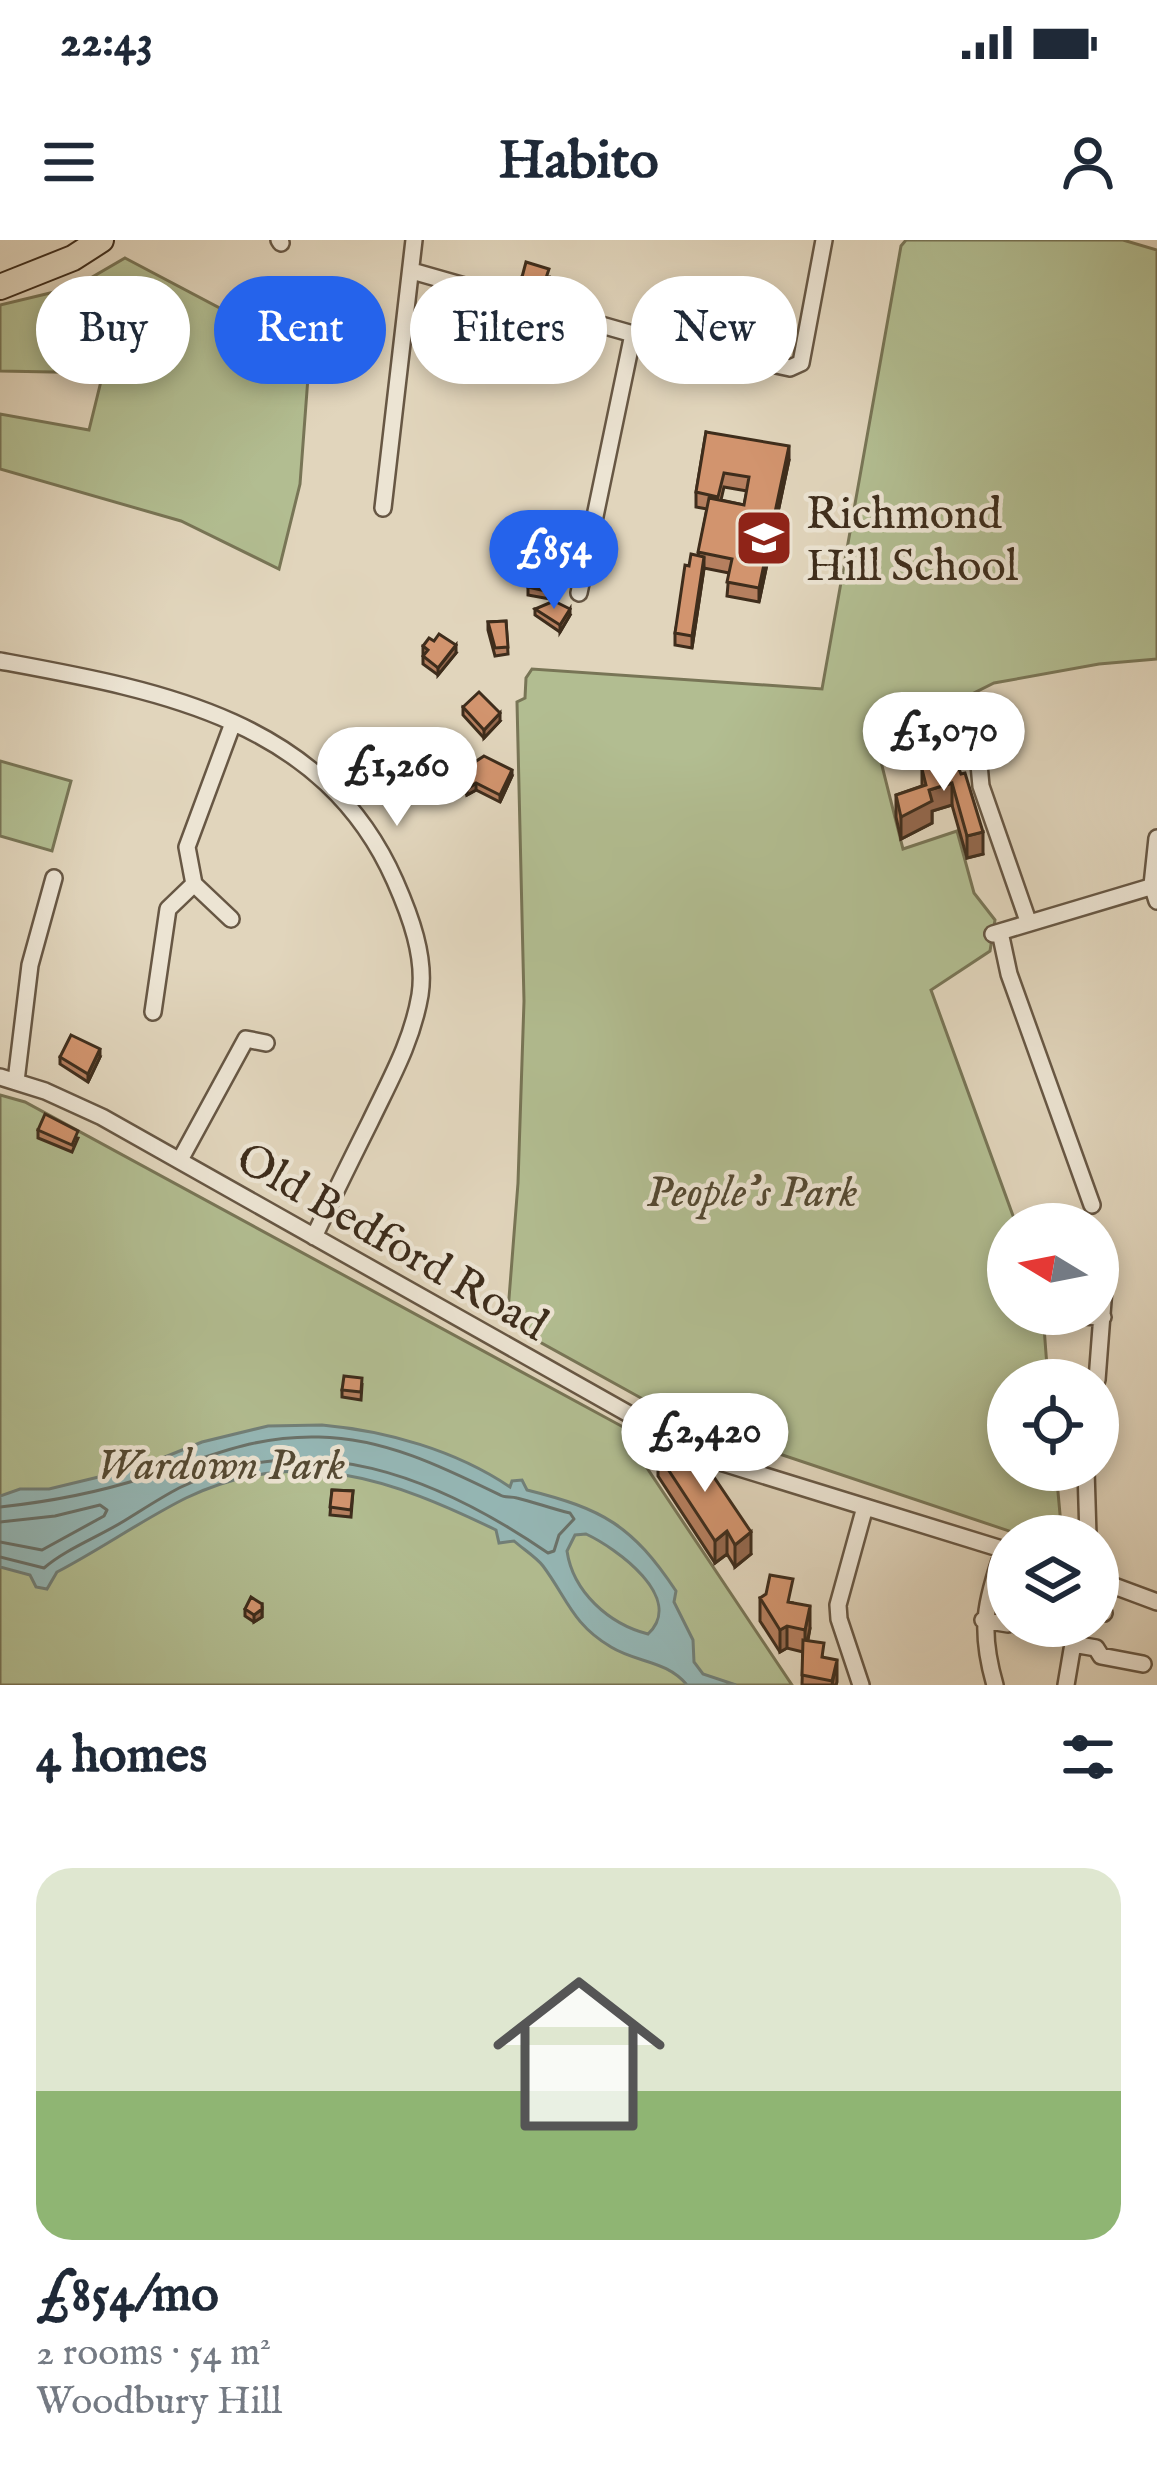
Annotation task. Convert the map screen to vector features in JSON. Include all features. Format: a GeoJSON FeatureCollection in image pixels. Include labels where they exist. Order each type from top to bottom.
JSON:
{"type":"FeatureCollection","features":[{"type":"Feature","properties":{"kind":"main road"},"geometry":{"type":"LineString","coordinates":[[0,287],[73,259],[101,240]]}},
{"type":"Feature","properties":{"kind":"street"},"geometry":{"type":"LineString","coordinates":[[383,508],[413,240]]}},
{"type":"Feature","properties":{"kind":"street"},"geometry":{"type":"LineString","coordinates":[[797,365],[824,240]]}},
{"type":"Feature","properties":{"kind":"street"},"geometry":{"type":"LineString","coordinates":[[412,271],[631,333]]}},
{"type":"Feature","properties":{"kind":"street"},"geometry":{"type":"LineString","coordinates":[[578,593],[631,343]]}},
{"type":"Feature","properties":{"kind":"street"},"geometry":{"type":"LineString","coordinates":[[0,662],[114,682],[259,732],[299,759],[344,800],[383,855],[413,922],[421,990],[409,1044],[314,1237]]}},
{"type":"Feature","properties":{"kind":"street"},"geometry":{"type":"LineString","coordinates":[[974,710],[982,787],[1028,921]]}},
{"type":"Feature","properties":{"kind":"street"},"geometry":{"type":"LineString","coordinates":[[231,919],[194,884],[187,847],[233,723]]}},
{"type":"Feature","properties":{"kind":"street"},"geometry":{"type":"LineString","coordinates":[[1091,1203],[995,933],[1155,890],[1157,838]]}},
{"type":"Feature","properties":{"kind":"street"},"geometry":{"type":"LineString","coordinates":[[8,1079],[30,965],[54,878]]}},
{"type":"Feature","properties":{"kind":"street"},"geometry":{"type":"LineString","coordinates":[[153,1012],[168,909],[194,884]]}},
{"type":"Feature","properties":{"kind":"street"},"geometry":{"type":"LineString","coordinates":[[180,1160],[246,1039],[266,1042]]}},
{"type":"Feature","properties":{"kind":"street","name":"Old Bedford Road"},"geometry":{"type":"LineString","coordinates":[[8,1079],[71,1101],[180,1160],[707,1458],[987,1544]]}},
{"type":"Feature","properties":{"kind":"street"},"geometry":{"type":"LineString","coordinates":[[861,1685],[838,1605],[866,1507]]}},
{"type":"Feature","properties":{"kind":"street"},"geometry":{"type":"LineString","coordinates":[[1119,1588],[1157,1602]]}},
{"type":"Feature","properties":{"kind":"street"},"geometry":{"type":"LineString","coordinates":[[987,1607],[983,1619],[986,1655],[995,1685]]}},
{"type":"Feature","properties":{"kind":"street"},"geometry":{"type":"LineString","coordinates":[[983,1619],[987,1620]]}},
{"type":"Feature","properties":{"kind":"street"},"geometry":{"type":"LineString","coordinates":[[1066,1685],[1072,1647]]}},
{"type":"Feature","properties":{"kind":"street"},"geometry":{"type":"LineString","coordinates":[[1094,1647],[1101,1656],[1143,1664]]}},
{"type":"Feature","properties":{"kind":"green space","name":"People's Park"},"geometry":{"type":"Polygon","coordinates":[[[906,240],[1123,240],[1157,250],[1157,659],[994,683],[876,742],[903,849],[957,831],[974,893],[995,920],[990,951],[931,990],[1008,1203],[987,1203],[987,1335],[1045,1335],[1046,1359],[987,1359],[987,1491],[1058,1491],[1060,1515],[987,1515],[987,1524],[726,1436],[650,1403],[507,1324],[524,1001],[517,702],[525,698],[526,678],[532,669],[822,689],[901,246],[906,240]]]}},
{"type":"Feature","properties":{"kind":"green space"},"geometry":{"type":"Polygon","coordinates":[[[125,258],[159,276],[94,276],[125,258]]]}},
{"type":"Feature","properties":{"kind":"green space"},"geometry":{"type":"Polygon","coordinates":[[[190,292],[214,305],[214,384],[307,384],[300,484],[279,569],[181,521],[0,469],[0,414],[89,430],[100,384],[190,384],[190,292]]]}},
{"type":"Feature","properties":{"kind":"green space"},"geometry":{"type":"Polygon","coordinates":[[[36,296],[36,372],[0,371],[0,305],[36,296]]]}},
{"type":"Feature","properties":{"kind":"green space"},"geometry":{"type":"Polygon","coordinates":[[[0,761],[71,781],[52,851],[0,836],[0,761]]]}},
{"type":"Feature","properties":{"kind":"green space","name":"Wardown Park"},"geometry":{"type":"Polygon","coordinates":[[[0,1095],[25,1102],[625,1428],[792,1685],[0,1685],[0,1095]]]}},
{"type":"Feature","properties":{"kind":"water"},"geometry":{"type":"Polygon","coordinates":[[[322,1425],[396,1437],[467,1463],[510,1487],[512,1481],[522,1480],[527,1490],[596,1513],[630,1535],[676,1591],[674,1602],[693,1640],[694,1662],[703,1674],[736,1685],[687,1685],[661,1666],[611,1647],[587,1629],[543,1566],[514,1541],[499,1543],[496,1530],[420,1496],[344,1475],[267,1473],[227,1482],[186,1498],[57,1572],[47,1589],[36,1587],[30,1575],[0,1567],[0,1496],[140,1467],[202,1442],[268,1426],[322,1425]],[[586,1534],[575,1535],[567,1551],[577,1580],[607,1614],[648,1634],[659,1605],[653,1590],[629,1562],[586,1534]]]}},
{"type":"Feature","properties":{"kind":"building"},"geometry":{"type":"Polygon","coordinates":[[[526,262],[549,269],[547,276],[522,276],[526,262]]]}},
{"type":"Feature","properties":{"kind":"building"},"geometry":{"type":"Polygon","coordinates":[[[706,432],[789,446],[759,588],[727,582],[732,559],[698,552],[709,498],[744,505],[749,477],[724,473],[718,497],[696,492],[706,432]]]}},
{"type":"Feature","properties":{"kind":"building"},"geometry":{"type":"Polygon","coordinates":[[[534,548],[558,553],[550,592],[528,587],[534,548]]]}},
{"type":"Feature","properties":{"kind":"building"},"geometry":{"type":"Polygon","coordinates":[[[691,554],[704,557],[692,636],[675,633],[685,565],[689,566],[691,554]]]}},
{"type":"Feature","properties":{"kind":"building"},"geometry":{"type":"Polygon","coordinates":[[[554,601],[570,609],[560,625],[535,609],[554,601]]]}},
{"type":"Feature","properties":{"kind":"building"},"geometry":{"type":"Polygon","coordinates":[[[506,621],[508,647],[495,648],[488,622],[506,621]]]}},
{"type":"Feature","properties":{"kind":"building"},"geometry":{"type":"Polygon","coordinates":[[[439,634],[456,645],[438,668],[423,656],[428,650],[423,646],[439,634]]]}},
{"type":"Feature","properties":{"kind":"building"},"geometry":{"type":"Polygon","coordinates":[[[479,692],[500,713],[484,730],[463,707],[479,692]]]}},
{"type":"Feature","properties":{"kind":"building"},"geometry":{"type":"Polygon","coordinates":[[[484,756],[512,770],[500,795],[476,783],[467,789],[458,773],[484,756]]]}},
{"type":"Feature","properties":{"kind":"building"},"geometry":{"type":"Polygon","coordinates":[[[955,759],[961,774],[965,773],[983,832],[967,836],[952,783],[929,790],[932,801],[901,817],[896,795],[926,785],[922,769],[955,759]]]}},
{"type":"Feature","properties":{"kind":"building"},"geometry":{"type":"Polygon","coordinates":[[[71,1035],[100,1049],[88,1074],[60,1057],[71,1035]]]}},
{"type":"Feature","properties":{"kind":"building"},"geometry":{"type":"Polygon","coordinates":[[[45,1114],[78,1131],[72,1145],[38,1130],[45,1114]]]}},
{"type":"Feature","properties":{"kind":"building"},"geometry":{"type":"Polygon","coordinates":[[[344,1376],[362,1378],[361,1392],[342,1390],[344,1376]]]}},
{"type":"Feature","properties":{"kind":"building"},"geometry":{"type":"Polygon","coordinates":[[[677,1442],[688,1461],[699,1455],[751,1532],[735,1545],[727,1531],[715,1541],[658,1454],[677,1442]]]}},
{"type":"Feature","properties":{"kind":"building"},"geometry":{"type":"Polygon","coordinates":[[[332,1490],[353,1491],[351,1510],[330,1507],[332,1490]]]}},
{"type":"Feature","properties":{"kind":"building"},"geometry":{"type":"Polygon","coordinates":[[[770,1575],[793,1579],[788,1602],[810,1606],[805,1630],[787,1626],[780,1630],[760,1598],[766,1594],[770,1575]]]}},
{"type":"Feature","properties":{"kind":"building"},"geometry":{"type":"Polygon","coordinates":[[[251,1597],[262,1604],[254,1615],[245,1609],[251,1597]]]}},
{"type":"Feature","properties":{"kind":"building"},"geometry":{"type":"Polygon","coordinates":[[[803,1640],[824,1643],[822,1657],[837,1660],[832,1681],[802,1675],[803,1640]]]}},
{"type":"Feature","properties":{"kind":"place","name":"Richmond Hill School"},"geometry":{"type":"Point","coordinates":[764,538]}}]}
